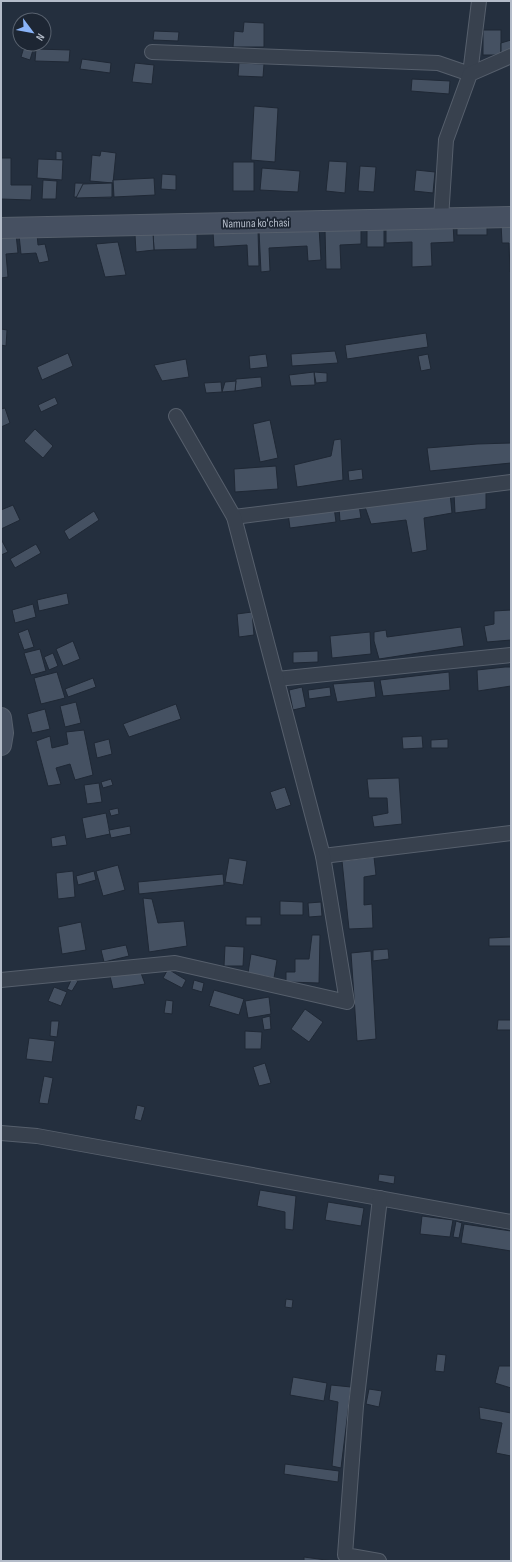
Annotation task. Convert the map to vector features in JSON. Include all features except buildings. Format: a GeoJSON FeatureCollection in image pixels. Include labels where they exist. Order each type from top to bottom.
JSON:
{"type":"FeatureCollection","features":[{"type":"Feature","properties":{"kind":"main road","name":"Namuna ko'chasi"},"geometry":{"type":"LineString","coordinates":[[1,228],[511,217]]}},
{"type":"Feature","properties":{"kind":"main road"},"geometry":{"type":"LineString","coordinates":[[1,718],[3,733],[1,745]]}},
{"type":"Feature","properties":{"kind":"street"},"geometry":{"type":"LineString","coordinates":[[441,219],[446,140],[470,74],[479,1]]}},
{"type":"Feature","properties":{"kind":"street"},"geometry":{"type":"LineString","coordinates":[[152,52],[438,63],[470,74],[511,56]]}},
{"type":"Feature","properties":{"kind":"street"},"geometry":{"type":"LineString","coordinates":[[1,980],[175,963],[347,1002],[323,856],[234,517],[176,416]]}},
{"type":"Feature","properties":{"kind":"street"},"geometry":{"type":"LineString","coordinates":[[234,517],[511,482]]}},
{"type":"Feature","properties":{"kind":"street"},"geometry":{"type":"LineString","coordinates":[[277,679],[511,655]]}},
{"type":"Feature","properties":{"kind":"street"},"geometry":{"type":"LineString","coordinates":[[323,856],[511,832]]}},
{"type":"Feature","properties":{"kind":"street"},"geometry":{"type":"LineString","coordinates":[[1,1133],[37,1136],[511,1222]]}},
{"type":"Feature","properties":{"kind":"street"},"geometry":{"type":"LineString","coordinates":[[379,1561],[345,1555],[356,1406],[380,1198]]}}]}
